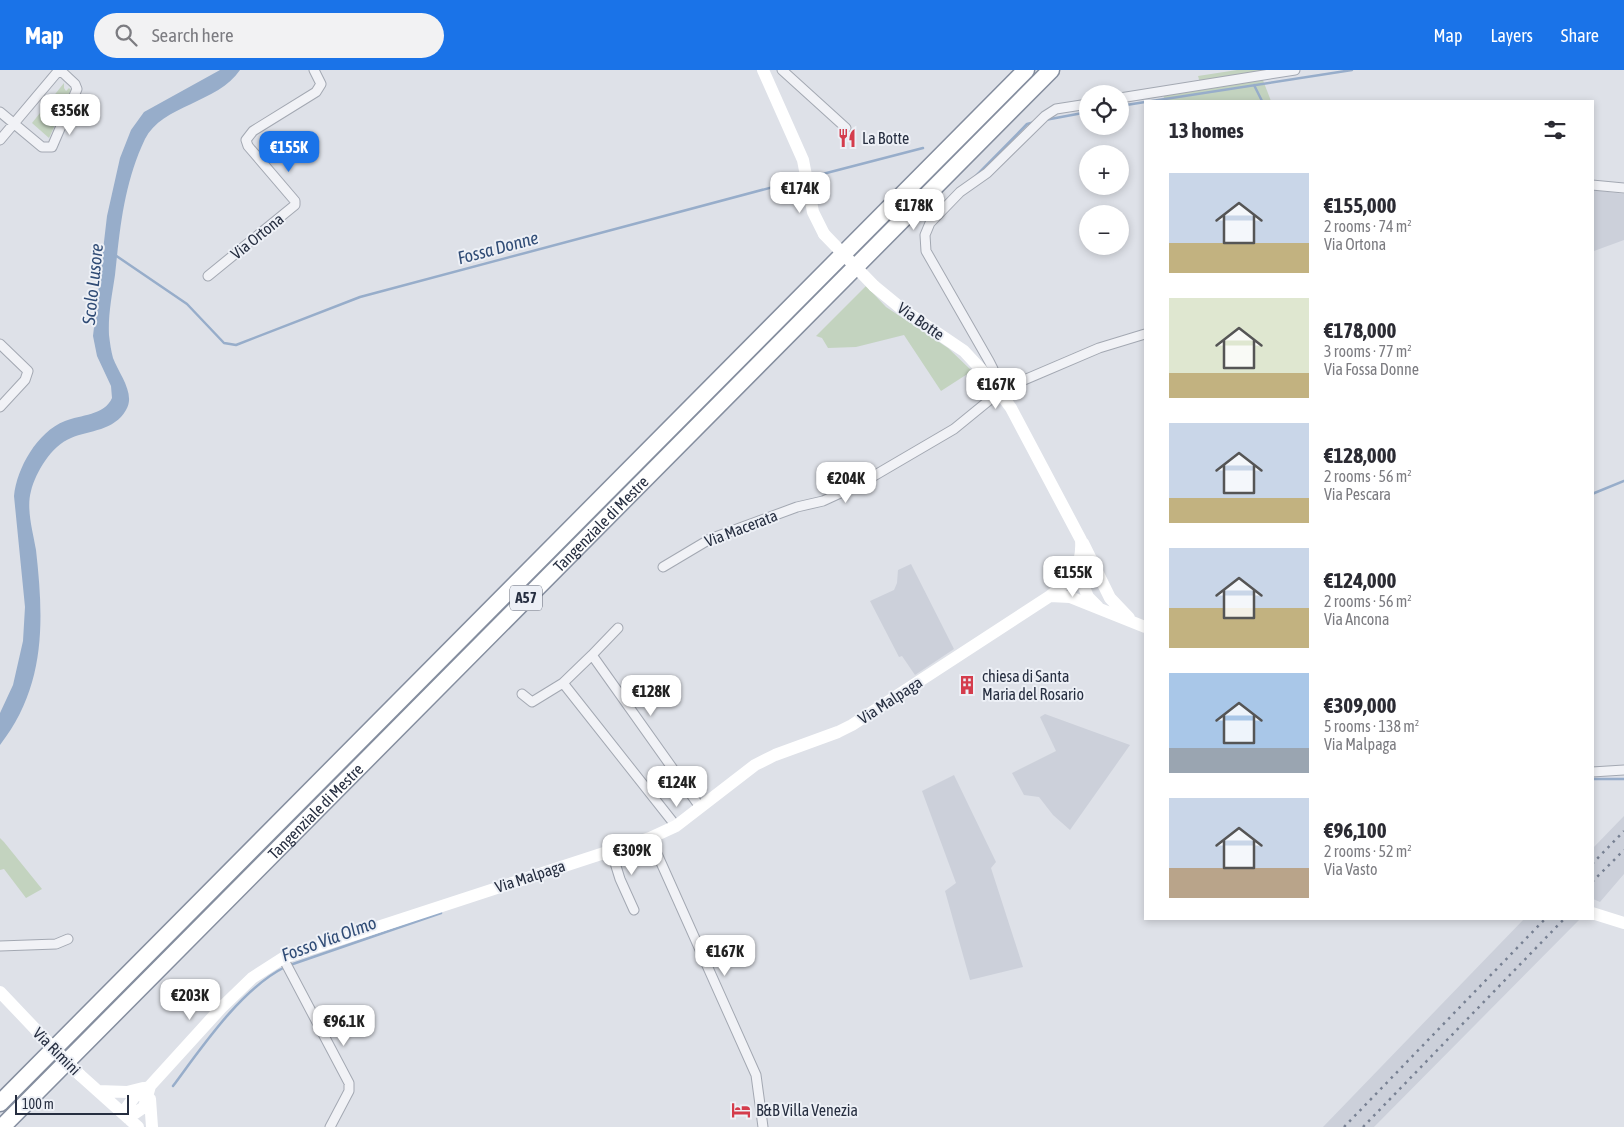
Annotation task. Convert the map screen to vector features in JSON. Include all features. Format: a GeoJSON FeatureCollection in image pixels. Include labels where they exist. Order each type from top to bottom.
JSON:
{"type":"FeatureCollection","features":[{"type":"Feature","properties":{"kind":"highway","name":"Tangenziale di Mestre"},"geometry":{"type":"LineString","coordinates":[[0,1103],[1026,70]]}},
{"type":"Feature","properties":{"kind":"highway","name":"Tangenziale di Mestre"},"geometry":{"type":"LineString","coordinates":[[2,1127],[1051,70]]}},
{"type":"Feature","properties":{"kind":"street"},"geometry":{"type":"LineString","coordinates":[[0,112],[14,124],[42,147],[52,147],[77,89],[75,84],[59,70],[14,124],[0,140]]}},
{"type":"Feature","properties":{"kind":"street","name":"Via Ortona"},"geometry":{"type":"LineString","coordinates":[[208,276],[295,205],[295,201],[248,146],[246,140],[253,131],[316,92],[321,84],[314,70]]}},
{"type":"Feature","properties":{"kind":"street","name":"Via Botte"},"geometry":{"type":"LineString","coordinates":[[763,70],[794,137],[807,177],[814,212],[824,234],[874,286],[902,309],[964,351],[1000,391],[1011,408],[1081,540]]}},
{"type":"Feature","properties":{"kind":"street"},"geometry":{"type":"LineString","coordinates":[[782,70],[846,128]]}},
{"type":"Feature","properties":{"kind":"street"},"geometry":{"type":"LineString","coordinates":[[1129,97],[1295,70]]}},
{"type":"Feature","properties":{"kind":"street"},"geometry":{"type":"LineString","coordinates":[[989,378],[992,370],[932,262],[924,243],[925,234],[930,223],[952,199],[979,180],[1033,130],[1045,116],[1056,110],[1079,106]]}},
{"type":"Feature","properties":{"kind":"street"},"geometry":{"type":"LineString","coordinates":[[1594,185],[1624,188]]}},
{"type":"Feature","properties":{"kind":"street","name":"Via Macerata"},"geometry":{"type":"LineString","coordinates":[[663,567],[710,539],[797,507],[823,501],[860,484],[954,430],[1000,391],[1099,348],[1144,334]]}},
{"type":"Feature","properties":{"kind":"street"},"geometry":{"type":"LineString","coordinates":[[0,344],[28,371],[25,380],[0,407]]}},
{"type":"Feature","properties":{"kind":"street"},"geometry":{"type":"LineString","coordinates":[[1081,540],[1081,561],[1077,570],[1088,596],[1098,607]]}},
{"type":"Feature","properties":{"kind":"street"},"geometry":{"type":"LineString","coordinates":[[1081,540],[1115,605],[1139,624]]}},
{"type":"Feature","properties":{"kind":"street"},"geometry":{"type":"LineString","coordinates":[[1077,570],[1090,572],[1102,580]]}},
{"type":"Feature","properties":{"kind":"street","name":"Via Malpaga"},"geometry":{"type":"LineString","coordinates":[[127,1117],[127,1107],[132,1100],[150,1086],[205,1025],[252,978],[286,964],[650,838],[676,826],[755,765],[775,755],[852,725],[1050,596],[1070,580],[1077,570]]}},
{"type":"Feature","properties":{"kind":"street"},"geometry":{"type":"LineString","coordinates":[[1050,596],[1070,597],[1139,624]]}},
{"type":"Feature","properties":{"kind":"street"},"geometry":{"type":"LineString","coordinates":[[522,694],[532,702],[563,683],[618,628]]}},
{"type":"Feature","properties":{"kind":"street"},"geometry":{"type":"LineString","coordinates":[[592,655],[700,807]]}},
{"type":"Feature","properties":{"kind":"street"},"geometry":{"type":"LineString","coordinates":[[563,683],[676,826]]}},
{"type":"Feature","properties":{"kind":"street"},"geometry":{"type":"LineString","coordinates":[[1594,772],[1624,770]]}},
{"type":"Feature","properties":{"kind":"street"},"geometry":{"type":"LineString","coordinates":[[650,838],[756,1075],[763,1127]]}},
{"type":"Feature","properties":{"kind":"street"},"geometry":{"type":"LineString","coordinates":[[611,850],[620,879],[634,910]]}},
{"type":"Feature","properties":{"kind":"street"},"geometry":{"type":"LineString","coordinates":[[1594,914],[1624,923]]}},
{"type":"Feature","properties":{"kind":"street"},"geometry":{"type":"LineString","coordinates":[[0,946],[56,944],[68,938]]}},
{"type":"Feature","properties":{"kind":"street"},"geometry":{"type":"LineString","coordinates":[[286,964],[350,1083],[349,1091],[330,1127]]}},
{"type":"Feature","properties":{"kind":"street","name":"Via Rimini"},"geometry":{"type":"LineString","coordinates":[[0,992],[80,1075],[138,1127]]}},
{"type":"Feature","properties":{"kind":"street"},"geometry":{"type":"LineString","coordinates":[[98,1091],[127,1092],[150,1086],[149,1114],[152,1127]]}},
{"type":"Feature","properties":{"kind":"shaded area"},"geometry":{"type":"Polygon","coordinates":[[[1594,190],[1624,194],[1624,240],[1594,251],[1594,190]]]}},
{"type":"Feature","properties":{"kind":"shaded area"},"geometry":{"type":"Polygon","coordinates":[[[911,564],[954,649],[915,675],[902,656],[899,657],[870,601],[894,590],[897,583],[898,570],[911,564]]]}},
{"type":"Feature","properties":{"kind":"shaded area"},"geometry":{"type":"Polygon","coordinates":[[[1045,714],[1130,745],[1070,830],[1053,815],[1039,797],[1024,795],[1012,773],[1056,751],[1040,717],[1045,714]]]}},
{"type":"Feature","properties":{"kind":"shaded area"},"geometry":{"type":"Polygon","coordinates":[[[954,775],[996,862],[991,868],[1023,967],[970,980],[945,891],[956,883],[922,791],[954,775]]]}},
{"type":"Feature","properties":{"kind":"shaded area"},"geometry":{"type":"Polygon","coordinates":[[[1624,816],[1624,874],[1600,902],[1594,899],[1594,847],[1624,816]]]}},
{"type":"Feature","properties":{"kind":"shaded area"},"geometry":{"type":"Polygon","coordinates":[[[1523,920],[1579,920],[1374,1127],[1323,1127],[1523,920]]]}},
{"type":"Feature","properties":{"kind":"green space"},"geometry":{"type":"Polygon","coordinates":[[[1237,70],[1259,70],[1271,100],[1165,100],[1163,95],[1201,86],[1198,76],[1237,70]]]}},
{"type":"Feature","properties":{"kind":"green space"},"geometry":{"type":"Polygon","coordinates":[[[64,83],[66,91],[69,88],[71,90],[49,138],[32,123],[64,83]]]}},
{"type":"Feature","properties":{"kind":"green space"},"geometry":{"type":"Polygon","coordinates":[[[866,286],[886,307],[948,348],[972,371],[941,391],[904,335],[856,347],[828,348],[822,338],[816,336],[866,286]]]}},
{"type":"Feature","properties":{"kind":"green space"},"geometry":{"type":"Polygon","coordinates":[[[0,838],[42,889],[26,898],[4,869],[0,870],[0,838]]]}},
{"type":"Feature","properties":{"kind":"water"},"geometry":{"type":"Polygon","coordinates":[[[220,70],[240,70],[218,90],[177,111],[153,128],[145,139],[132,172],[121,223],[110,305],[109,328],[112,355],[128,391],[129,404],[121,417],[115,422],[101,429],[71,438],[57,447],[45,460],[33,484],[29,505],[39,576],[40,627],[38,652],[34,676],[26,700],[15,723],[0,745],[0,713],[13,685],[23,641],[25,607],[14,496],[19,474],[30,452],[46,433],[65,421],[92,414],[104,408],[112,398],[111,386],[97,356],[93,336],[107,216],[120,158],[131,130],[144,112],[220,70]]]}},
{"type":"Feature","properties":{"kind":"waterway","name":"Fossa Donne"},"geometry":{"type":"LineString","coordinates":[[1158,100],[1352,70]]}},
{"type":"Feature","properties":{"kind":"waterway"},"geometry":{"type":"LineString","coordinates":[[1254,85],[1262,100]]}},
{"type":"Feature","properties":{"kind":"waterway","name":"Fossa Donne"},"geometry":{"type":"LineString","coordinates":[[1129,105],[1144,102]]}},
{"type":"Feature","properties":{"kind":"waterway","name":"Fossa Donne"},"geometry":{"type":"LineString","coordinates":[[1045,120],[1079,114]]}},
{"type":"Feature","properties":{"kind":"waterway","name":"Fossa Donne"},"geometry":{"type":"LineString","coordinates":[[975,177],[1027,124],[1035,122]]}},
{"type":"Feature","properties":{"kind":"waterway","name":"Fossa Donne"},"geometry":{"type":"LineString","coordinates":[[811,177],[923,148]]}},
{"type":"Feature","properties":{"kind":"waterway","name":"Fossa Donne"},"geometry":{"type":"LineString","coordinates":[[115,255],[187,304],[224,343],[236,345],[360,297],[803,179]]}},
{"type":"Feature","properties":{"kind":"waterway"},"geometry":{"type":"LineString","coordinates":[[1594,493],[1624,481]]}},
{"type":"Feature","properties":{"kind":"waterway","name":"Fosso Via Olmo"},"geometry":{"type":"LineString","coordinates":[[1594,779],[1624,779]]}},
{"type":"Feature","properties":{"kind":"waterway","name":"Fosso Via Olmo"},"geometry":{"type":"LineString","coordinates":[[290,965],[441,913]]}},
{"type":"Feature","properties":{"kind":"waterway","name":"Fosso Via Olmo"},"geometry":{"type":"LineString","coordinates":[[173,1086],[223,1020],[238,1004],[253,989],[285,967]]}},
{"type":"Feature","properties":{"kind":"railway"},"geometry":{"type":"LineString","coordinates":[[1594,862],[1624,831]]}},
{"type":"Feature","properties":{"kind":"railway"},"geometry":{"type":"LineString","coordinates":[[1594,880],[1624,850]]}},
{"type":"Feature","properties":{"kind":"railway"},"geometry":{"type":"LineString","coordinates":[[1344,1127],[1544,920]]}},
{"type":"Feature","properties":{"kind":"railway"},"geometry":{"type":"LineString","coordinates":[[1363,1127],[1563,920]]}},
{"type":"Feature","properties":{"kind":"place","name":"La Botte"},"geometry":{"type":"Point","coordinates":[847,138]}},
{"type":"Feature","properties":{"kind":"place","name":"chiesa di Santa Maria del Rosario"},"geometry":{"type":"Point","coordinates":[967,685]}},
{"type":"Feature","properties":{"kind":"place","name":"B&B Villa Venezia"},"geometry":{"type":"Point","coordinates":[741,1110]}},
{"type":"Feature","properties":{"kind":"water label","name":"Scolo Lusore"},"geometry":{"type":"Point","coordinates":[93,284]}}]}
